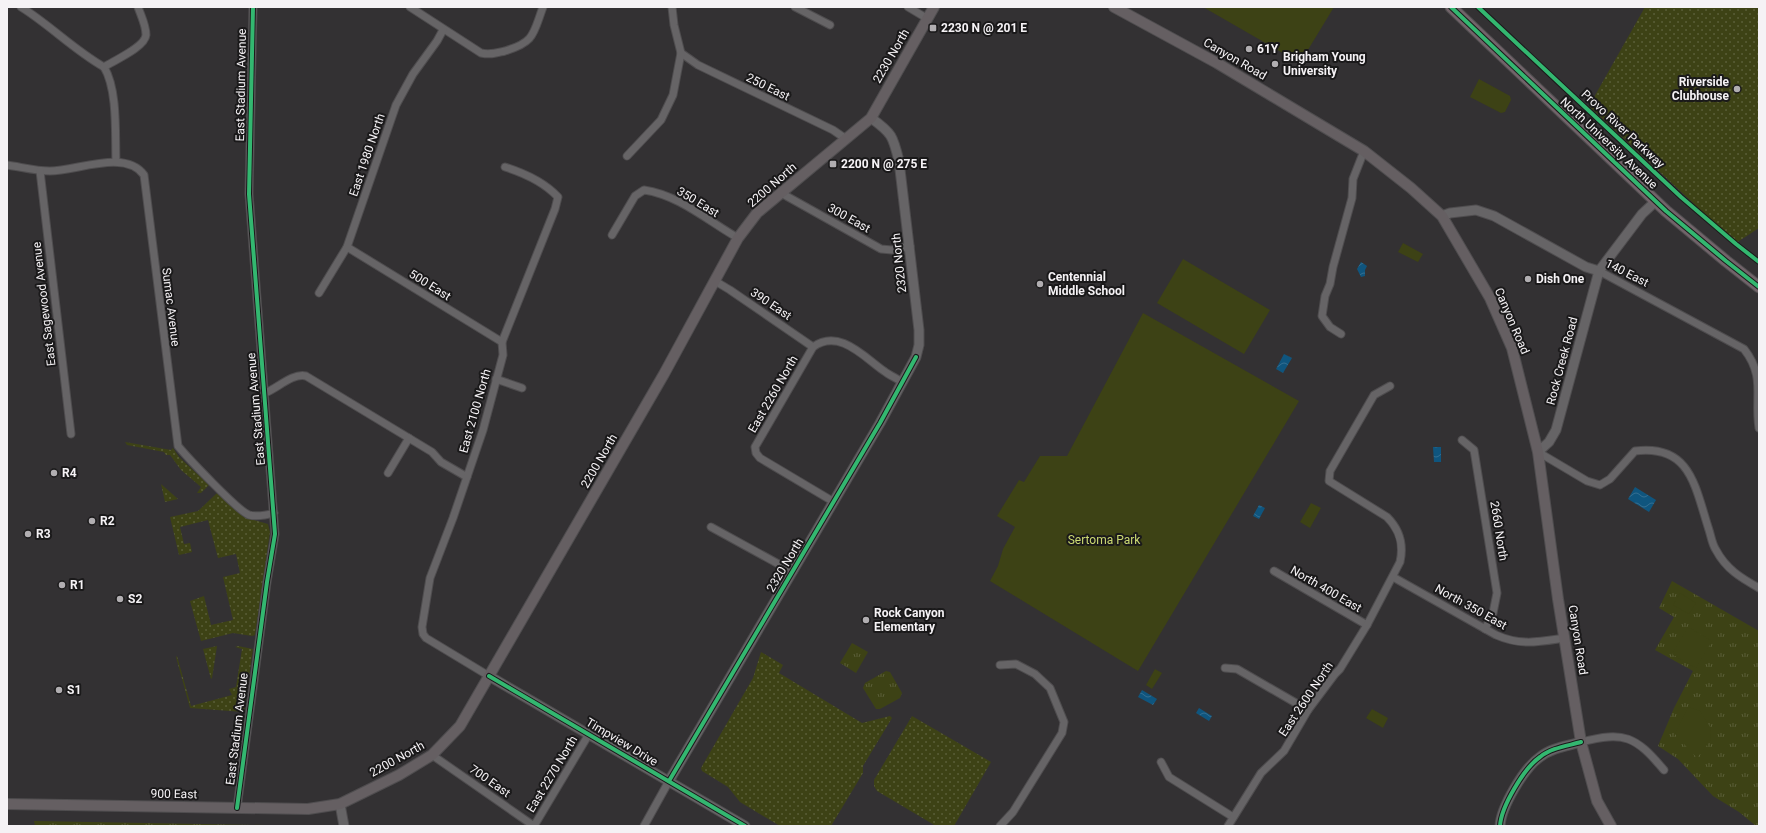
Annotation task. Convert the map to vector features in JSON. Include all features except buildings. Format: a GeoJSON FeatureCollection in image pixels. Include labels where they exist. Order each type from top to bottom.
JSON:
{"type":"FeatureCollection","features":[{"type":"Feature","properties":{"kind":"highway","name":"North University Avenue"},"geometry":{"type":"LineString","coordinates":[[1451,7],[1656,201],[1710,248],[1759,286]]}},
{"type":"Feature","properties":{"kind":"main road","name":"2230 North"},"geometry":{"type":"LineString","coordinates":[[871,118],[934,7]]}},
{"type":"Feature","properties":{"kind":"main road","name":"Canyon Road"},"geometry":{"type":"LineString","coordinates":[[1114,7],[1217,63],[1364,151],[1411,188],[1442,216],[1490,298],[1512,348],[1538,452],[1564,638],[1581,742],[1597,802],[1611,826]]}},
{"type":"Feature","properties":{"kind":"main road","name":"2200 North"},"geometry":{"type":"LineString","coordinates":[[340,804],[399,775],[432,755],[460,726],[664,374],[738,238],[757,213],[871,118]]}},
{"type":"Feature","properties":{"kind":"main road","name":"900 East"},"geometry":{"type":"LineString","coordinates":[[7,804],[308,809],[340,804]]}},
{"type":"Feature","properties":{"kind":"street"},"geometry":{"type":"LineString","coordinates":[[7,165],[40,171],[51,171],[116,162],[110,76],[104,67],[92,60],[37,17],[21,7]]}},
{"type":"Feature","properties":{"kind":"street"},"geometry":{"type":"LineString","coordinates":[[104,67],[141,45],[146,36],[145,26],[138,7]]}},
{"type":"Feature","properties":{"kind":"street","name":"East Stadium Avenue"},"geometry":{"type":"LineString","coordinates":[[238,808],[263,610],[275,534],[249,194],[253,7]]}},
{"type":"Feature","properties":{"kind":"street"},"geometry":{"type":"LineString","coordinates":[[410,7],[443,30],[481,53],[491,55],[522,46],[533,33],[543,7]]}},
{"type":"Feature","properties":{"kind":"street"},"geometry":{"type":"LineString","coordinates":[[627,156],[661,120],[668,109],[673,95],[682,53],[674,25],[672,7]]}},
{"type":"Feature","properties":{"kind":"street"},"geometry":{"type":"LineString","coordinates":[[795,7],[804,9],[830,25]]}},
{"type":"Feature","properties":{"kind":"street"},"geometry":{"type":"LineString","coordinates":[[908,7],[928,19]]}},
{"type":"Feature","properties":{"kind":"street","name":"East 1980 North"},"geometry":{"type":"LineString","coordinates":[[319,293],[347,247],[396,104],[413,74],[438,41],[443,30]]}},
{"type":"Feature","properties":{"kind":"street","name":"250 East"},"geometry":{"type":"LineString","coordinates":[[682,53],[698,65],[833,130],[846,139]]}},
{"type":"Feature","properties":{"kind":"street","name":"2320 North"},"geometry":{"type":"LineString","coordinates":[[669,782],[880,423],[913,363],[919,345],[910,246],[900,161],[894,140],[888,131],[871,118]]}},
{"type":"Feature","properties":{"kind":"street"},"geometry":{"type":"LineString","coordinates":[[1341,334],[1330,327],[1322,316],[1325,296],[1330,284],[1333,267],[1352,198],[1352,181],[1355,169],[1364,151]]}},
{"type":"Feature","properties":{"kind":"street","name":"Sumac Avenue"},"geometry":{"type":"LineString","coordinates":[[116,162],[130,164],[139,168],[144,175],[178,446],[186,456],[238,507],[250,515],[262,516],[274,513]]}},
{"type":"Feature","properties":{"kind":"street","name":"East 2100 North"},"geometry":{"type":"LineString","coordinates":[[423,634],[422,627],[430,578],[483,430],[503,355],[502,342],[555,209],[558,197],[550,188],[521,172],[505,167]]}},
{"type":"Feature","properties":{"kind":"street","name":"East Sagewood Avenue"},"geometry":{"type":"LineString","coordinates":[[40,171],[71,434]]}},
{"type":"Feature","properties":{"kind":"street","name":"350 East"},"geometry":{"type":"LineString","coordinates":[[612,235],[635,196],[644,190],[657,192],[676,200],[738,238]]}},
{"type":"Feature","properties":{"kind":"street","name":"300 East"},"geometry":{"type":"LineString","coordinates":[[781,193],[881,249],[892,250],[910,246]]}},
{"type":"Feature","properties":{"kind":"street"},"geometry":{"type":"LineString","coordinates":[[1599,271],[1642,214],[1656,201]]}},
{"type":"Feature","properties":{"kind":"street","name":"140 East"},"geometry":{"type":"LineString","coordinates":[[1442,216],[1450,213],[1476,210],[1494,216],[1586,267],[1599,271],[1744,349],[1753,360],[1758,377],[1759,428]]}},
{"type":"Feature","properties":{"kind":"street","name":"500 East"},"geometry":{"type":"LineString","coordinates":[[347,247],[502,342]]}},
{"type":"Feature","properties":{"kind":"street","name":"Rock Creek Road"},"geometry":{"type":"LineString","coordinates":[[1538,452],[1549,442],[1556,430],[1599,271]]}},
{"type":"Feature","properties":{"kind":"street","name":"390 East"},"geometry":{"type":"LineString","coordinates":[[715,281],[813,347]]}},
{"type":"Feature","properties":{"kind":"street"},"geometry":{"type":"LineString","coordinates":[[813,347],[826,341],[847,344],[861,352],[884,371],[902,382]]}},
{"type":"Feature","properties":{"kind":"street","name":"East 2260 North"},"geometry":{"type":"LineString","coordinates":[[813,347],[755,447],[756,453],[760,458],[834,502]]}},
{"type":"Feature","properties":{"kind":"street"},"geometry":{"type":"LineString","coordinates":[[265,393],[295,376],[306,376],[432,452],[441,462],[467,477]]}},
{"type":"Feature","properties":{"kind":"street"},"geometry":{"type":"LineString","coordinates":[[496,379],[522,388]]}},
{"type":"Feature","properties":{"kind":"street","name":"East 2600 North"},"geometry":{"type":"LineString","coordinates":[[1228,826],[1261,773],[1284,751],[1308,710],[1340,669],[1394,577],[1400,562],[1403,552],[1402,542],[1393,523],[1387,517],[1329,481],[1330,471],[1374,395],[1390,386]]}},
{"type":"Feature","properties":{"kind":"street"},"geometry":{"type":"LineString","coordinates":[[388,473],[409,438]]}},
{"type":"Feature","properties":{"kind":"street","name":"2660 North"},"geometry":{"type":"LineString","coordinates":[[1462,440],[1474,450],[1498,593],[1493,613],[1485,629]]}},
{"type":"Feature","properties":{"kind":"street"},"geometry":{"type":"LineString","coordinates":[[1538,452],[1587,481],[1600,485],[1610,479],[1635,451],[1650,449],[1662,451],[1674,458],[1688,470],[1715,549],[1728,568],[1741,578],[1759,588]]}},
{"type":"Feature","properties":{"kind":"street"},"geometry":{"type":"LineString","coordinates":[[711,527],[793,572]]}},
{"type":"Feature","properties":{"kind":"street","name":"North 400 East"},"geometry":{"type":"LineString","coordinates":[[1274,571],[1367,625]]}},
{"type":"Feature","properties":{"kind":"street","name":"North 350 East"},"geometry":{"type":"LineString","coordinates":[[1394,577],[1509,641],[1531,643],[1564,638]]}},
{"type":"Feature","properties":{"kind":"street","name":"Timpview Drive"},"geometry":{"type":"LineString","coordinates":[[423,634],[430,640],[489,676],[745,826]]}},
{"type":"Feature","properties":{"kind":"street"},"geometry":{"type":"LineString","coordinates":[[1000,665],[1016,664],[1035,674],[1050,688],[1064,722],[1062,733],[1013,812],[1000,826]]}},
{"type":"Feature","properties":{"kind":"street"},"geometry":{"type":"LineString","coordinates":[[1225,668],[1237,669],[1308,710]]}},
{"type":"Feature","properties":{"kind":"street","name":"East 2270 North"},"geometry":{"type":"LineString","coordinates":[[534,826],[589,734]]}},
{"type":"Feature","properties":{"kind":"street"},"geometry":{"type":"LineString","coordinates":[[1500,826],[1504,808],[1531,764],[1540,756],[1550,751],[1581,742],[1611,736],[1624,737],[1638,744],[1650,754],[1664,770]]}},
{"type":"Feature","properties":{"kind":"street","name":"700 East"},"geometry":{"type":"LineString","coordinates":[[432,755],[534,826]]}},
{"type":"Feature","properties":{"kind":"street"},"geometry":{"type":"LineString","coordinates":[[1161,762],[1169,777],[1233,817]]}},
{"type":"Feature","properties":{"kind":"street"},"geometry":{"type":"LineString","coordinates":[[645,826],[669,782]]}},
{"type":"Feature","properties":{"kind":"street"},"geometry":{"type":"LineString","coordinates":[[340,804],[344,826]]}},
{"type":"Feature","properties":{"kind":"green space"},"geometry":{"type":"Polygon","coordinates":[[[1203,7],[1334,7],[1300,63],[1203,7]]]}},
{"type":"Feature","properties":{"kind":"green space"},"geometry":{"type":"Polygon","coordinates":[[[1645,7],[1759,7],[1759,228],[1736,243],[1589,106],[1645,7]]]}},
{"type":"Feature","properties":{"kind":"green space"},"geometry":{"type":"Polygon","coordinates":[[[1479,79],[1510,96],[1511,100],[1505,112],[1501,113],[1470,97],[1479,79]]]}},
{"type":"Feature","properties":{"kind":"green space"},"geometry":{"type":"Polygon","coordinates":[[[1403,243],[1423,254],[1418,262],[1398,252],[1403,243]]]}},
{"type":"Feature","properties":{"kind":"green space"},"geometry":{"type":"Polygon","coordinates":[[[1183,259],[1270,310],[1244,354],[1157,303],[1183,259]]]}},
{"type":"Feature","properties":{"kind":"green space","name":"Sertoma Park"},"geometry":{"type":"Polygon","coordinates":[[[1143,313],[1299,401],[1138,671],[990,581],[998,566],[1003,549],[1015,527],[997,516],[1019,480],[1024,482],[1040,456],[1067,456],[1143,313]]]}},
{"type":"Feature","properties":{"kind":"green space"},"geometry":{"type":"Polygon","coordinates":[[[125,442],[171,450],[173,448],[179,457],[209,485],[201,493],[197,493],[201,487],[181,470],[170,455],[166,455],[164,452],[127,445],[125,442]]]}},
{"type":"Feature","properties":{"kind":"green space"},"geometry":{"type":"Polygon","coordinates":[[[161,484],[178,499],[165,502],[161,484]]]}},
{"type":"Feature","properties":{"kind":"green space"},"geometry":{"type":"Polygon","coordinates":[[[217,493],[244,517],[268,524],[270,532],[255,635],[252,636],[233,633],[201,641],[190,601],[204,596],[211,625],[233,620],[223,577],[240,573],[236,554],[218,558],[208,520],[180,527],[184,544],[190,543],[192,552],[179,555],[170,517],[198,511],[217,493]]]}},
{"type":"Feature","properties":{"kind":"green space"},"geometry":{"type":"Polygon","coordinates":[[[1311,503],[1321,508],[1310,528],[1300,522],[1311,503]]]}},
{"type":"Feature","properties":{"kind":"green space"},"geometry":{"type":"Polygon","coordinates":[[[1672,581],[1759,631],[1759,826],[1756,826],[1739,812],[1713,796],[1678,759],[1658,746],[1674,708],[1693,671],[1655,650],[1674,617],[1659,608],[1672,581]]]}},
{"type":"Feature","properties":{"kind":"green space"},"geometry":{"type":"Polygon","coordinates":[[[1680,593],[1696,603],[1689,614],[1673,605],[1680,593]]]}},
{"type":"Feature","properties":{"kind":"green space"},"geometry":{"type":"Polygon","coordinates":[[[1688,627],[1712,641],[1696,668],[1672,654],[1688,627]]]}},
{"type":"Feature","properties":{"kind":"green space"},"geometry":{"type":"Polygon","coordinates":[[[852,643],[868,652],[856,673],[840,663],[852,643]]]}},
{"type":"Feature","properties":{"kind":"green space"},"geometry":{"type":"Polygon","coordinates":[[[217,646],[212,678],[211,679],[203,649],[217,646]]]}},
{"type":"Feature","properties":{"kind":"green space"},"geometry":{"type":"Polygon","coordinates":[[[238,646],[253,649],[244,712],[190,708],[176,657],[177,656],[191,706],[232,695],[229,689],[236,687],[242,649],[235,647],[238,646]]]}},
{"type":"Feature","properties":{"kind":"green space"},"geometry":{"type":"Polygon","coordinates":[[[761,652],[783,665],[779,673],[862,723],[890,716],[892,718],[863,766],[863,773],[831,826],[780,826],[740,802],[728,787],[702,771],[701,768],[753,678],[761,652]]]}},
{"type":"Feature","properties":{"kind":"green space"},"geometry":{"type":"Polygon","coordinates":[[[1155,669],[1162,673],[1152,689],[1146,685],[1155,669]]]}},
{"type":"Feature","properties":{"kind":"green space"},"geometry":{"type":"Polygon","coordinates":[[[886,671],[890,672],[902,693],[900,698],[880,709],[876,709],[863,688],[865,683],[886,671]]]}},
{"type":"Feature","properties":{"kind":"green space"},"geometry":{"type":"Polygon","coordinates":[[[1688,707],[1700,711],[1710,727],[1711,740],[1697,758],[1675,734],[1688,707]]]}},
{"type":"Feature","properties":{"kind":"green space"},"geometry":{"type":"Polygon","coordinates":[[[1372,709],[1388,718],[1383,728],[1366,718],[1372,709]]]}},
{"type":"Feature","properties":{"kind":"green space"},"geometry":{"type":"Polygon","coordinates":[[[912,716],[991,762],[954,826],[936,826],[877,791],[874,786],[874,780],[912,716]]]}},
{"type":"Feature","properties":{"kind":"green space"},"geometry":{"type":"Polygon","coordinates":[[[34,821],[318,826],[35,826],[34,821]]]}},
{"type":"Feature","properties":{"kind":"water"},"geometry":{"type":"Polygon","coordinates":[[[1361,262],[1367,266],[1365,276],[1361,277],[1357,269],[1361,262]]]}},
{"type":"Feature","properties":{"kind":"water"},"geometry":{"type":"Polygon","coordinates":[[[1284,354],[1292,358],[1283,373],[1276,369],[1284,354]]]}},
{"type":"Feature","properties":{"kind":"water"},"geometry":{"type":"Polygon","coordinates":[[[1433,447],[1441,447],[1441,462],[1434,462],[1433,447]]]}},
{"type":"Feature","properties":{"kind":"water"},"geometry":{"type":"Polygon","coordinates":[[[1635,487],[1656,500],[1649,512],[1628,499],[1635,487]]]}},
{"type":"Feature","properties":{"kind":"water"},"geometry":{"type":"Polygon","coordinates":[[[1259,505],[1265,508],[1259,519],[1253,516],[1259,505]]]}},
{"type":"Feature","properties":{"kind":"water"},"geometry":{"type":"Polygon","coordinates":[[[1142,690],[1157,699],[1153,705],[1138,697],[1142,690]]]}},
{"type":"Feature","properties":{"kind":"water"},"geometry":{"type":"Polygon","coordinates":[[[1199,708],[1212,716],[1209,721],[1196,713],[1199,708]]]}},
{"type":"Feature","properties":{"kind":"cycle path"},"geometry":{"type":"LineString","coordinates":[[237,808],[267,582],[275,534],[249,194],[253,7]]}},
{"type":"Feature","properties":{"kind":"cycle path"},"geometry":{"type":"LineString","coordinates":[[1451,7],[1666,211],[1759,287]]}},
{"type":"Feature","properties":{"kind":"cycle path","name":"Provo River Parkway"},"geometry":{"type":"LineString","coordinates":[[1478,7],[1681,197],[1759,262]]}},
{"type":"Feature","properties":{"kind":"cycle path"},"geometry":{"type":"LineString","coordinates":[[669,781],[880,423],[916,357]]}},
{"type":"Feature","properties":{"kind":"cycle path"},"geometry":{"type":"LineString","coordinates":[[489,676],[745,826]]}},
{"type":"Feature","properties":{"kind":"cycle path"},"geometry":{"type":"LineString","coordinates":[[1500,826],[1504,809],[1514,788],[1534,762],[1549,751],[1581,742]]}},
{"type":"Feature","properties":{"kind":"place","name":"2230 N @ 201 E"},"geometry":{"type":"Point","coordinates":[933,28]}},
{"type":"Feature","properties":{"kind":"place","name":"61Y"},"geometry":{"type":"Point","coordinates":[1249,49]}},
{"type":"Feature","properties":{"kind":"place","name":"Brigham Young University"},"geometry":{"type":"Point","coordinates":[1275,64]}},
{"type":"Feature","properties":{"kind":"place","name":"Riverside Clubhouse"},"geometry":{"type":"Point","coordinates":[1737,89]}},
{"type":"Feature","properties":{"kind":"place","name":"2200 N @ 275 E"},"geometry":{"type":"Point","coordinates":[833,164]}},
{"type":"Feature","properties":{"kind":"place","name":"Dish One"},"geometry":{"type":"Point","coordinates":[1528,279]}},
{"type":"Feature","properties":{"kind":"place","name":"Centennial Middle School"},"geometry":{"type":"Point","coordinates":[1040,284]}},
{"type":"Feature","properties":{"kind":"place","name":"R4"},"geometry":{"type":"Point","coordinates":[54,473]}},
{"type":"Feature","properties":{"kind":"place","name":"R2"},"geometry":{"type":"Point","coordinates":[92,521]}},
{"type":"Feature","properties":{"kind":"place","name":"R3"},"geometry":{"type":"Point","coordinates":[28,534]}},
{"type":"Feature","properties":{"kind":"place","name":"R1"},"geometry":{"type":"Point","coordinates":[62,585]}},
{"type":"Feature","properties":{"kind":"place","name":"S2"},"geometry":{"type":"Point","coordinates":[120,599]}},
{"type":"Feature","properties":{"kind":"place","name":"Rock Canyon Elementary"},"geometry":{"type":"Point","coordinates":[866,620]}},
{"type":"Feature","properties":{"kind":"place","name":"S1"},"geometry":{"type":"Point","coordinates":[59,690]}}]}
